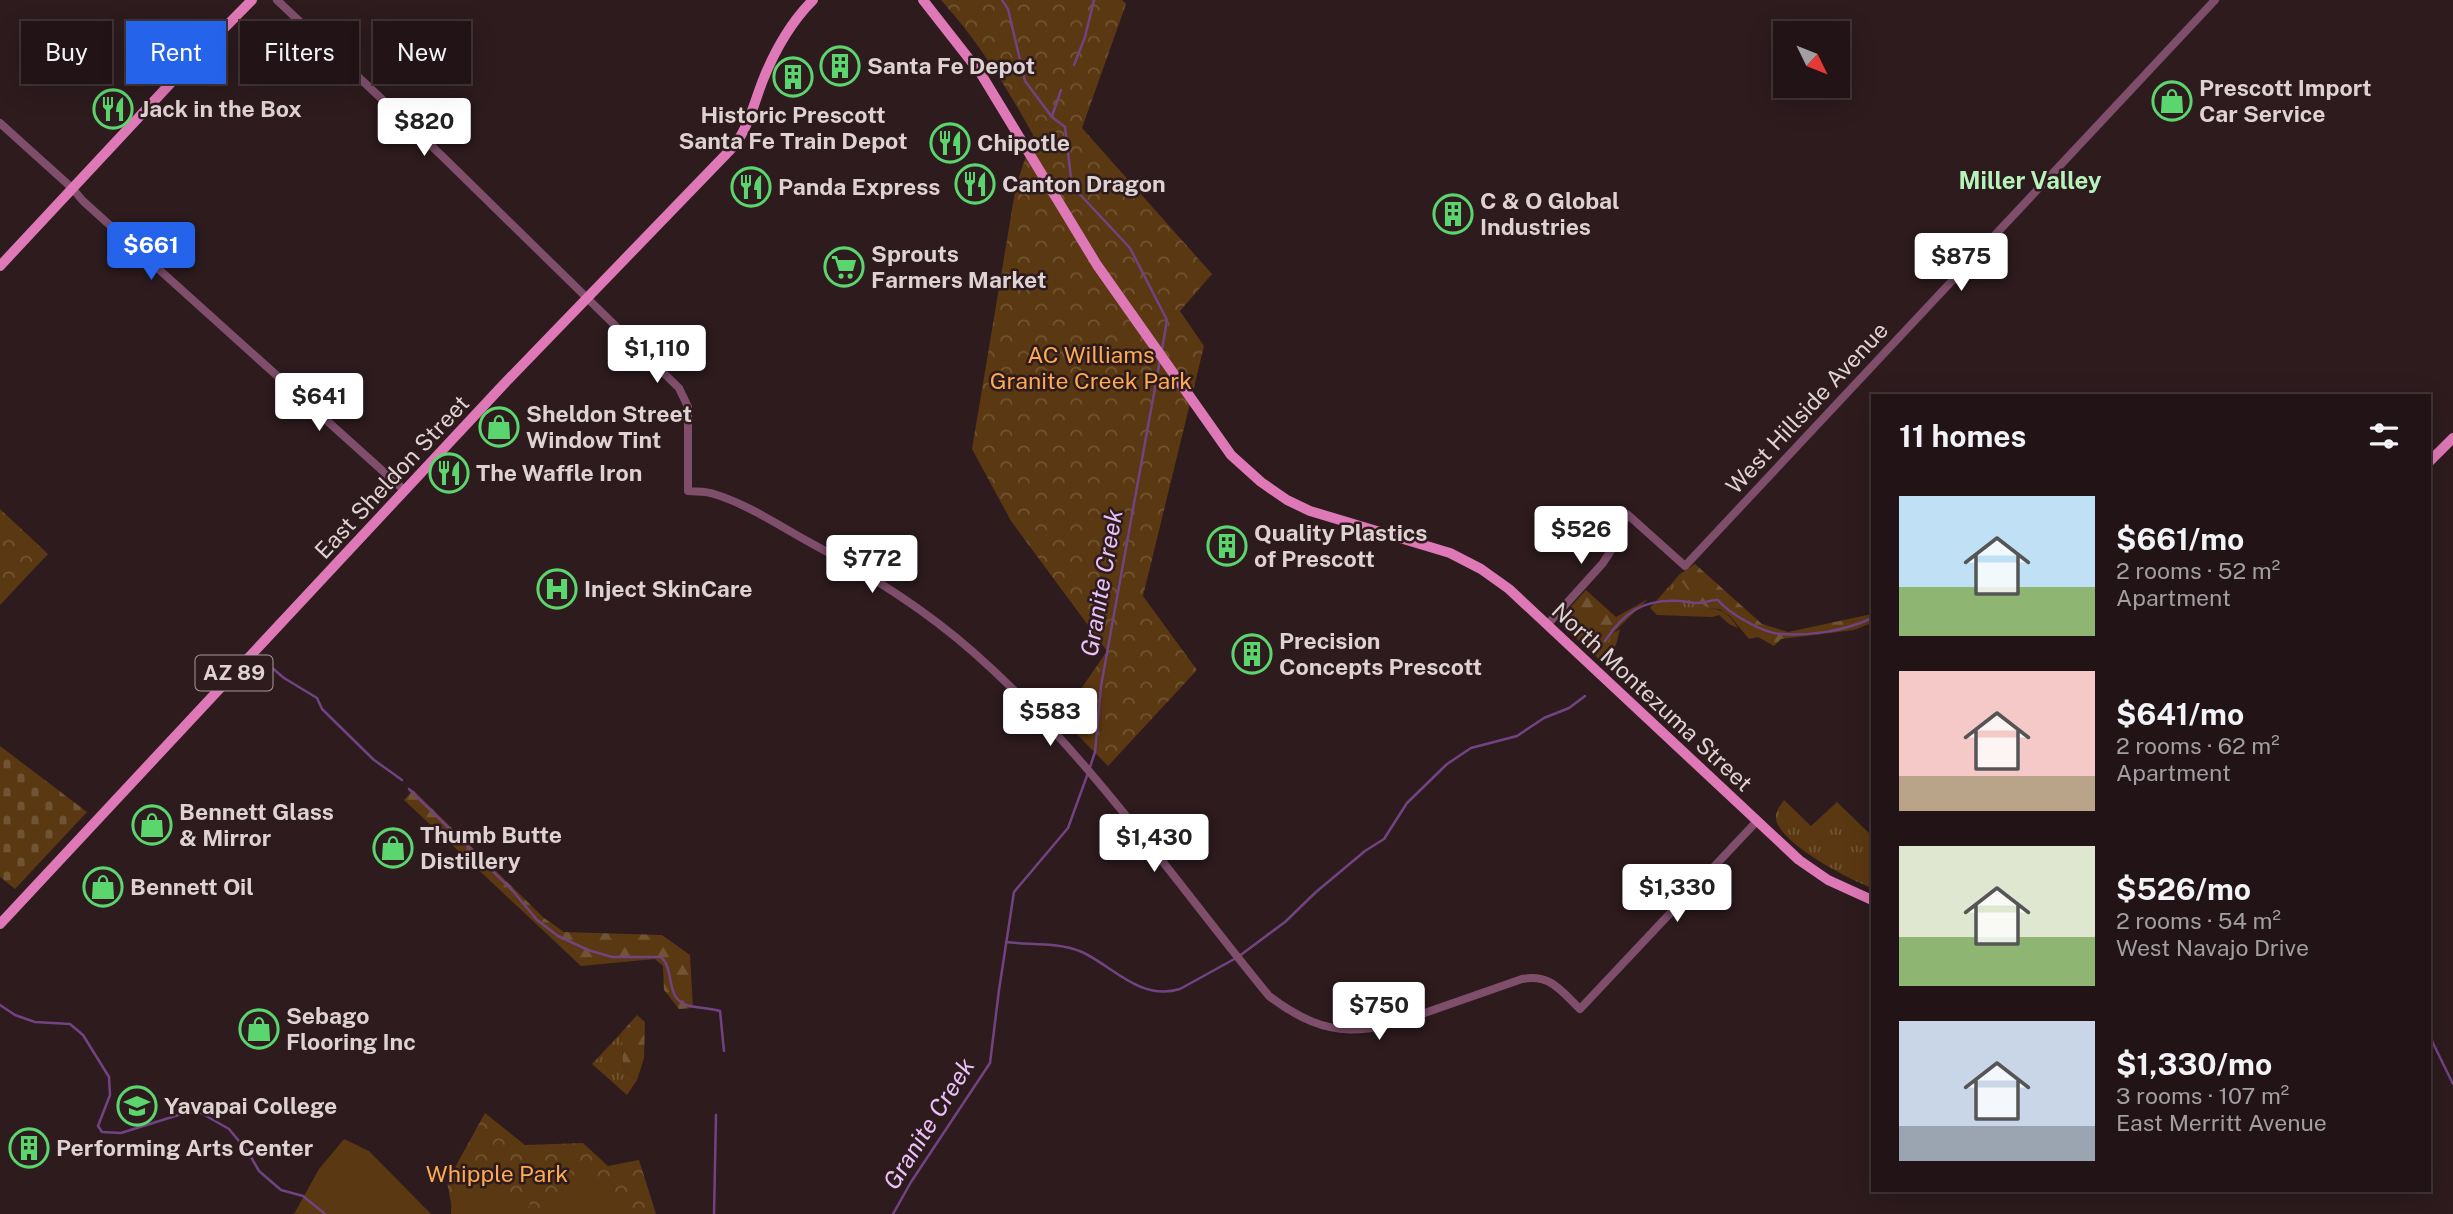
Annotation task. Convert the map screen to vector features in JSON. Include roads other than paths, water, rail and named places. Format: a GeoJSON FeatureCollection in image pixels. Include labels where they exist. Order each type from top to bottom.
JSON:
{"type":"FeatureCollection","features":[{"type":"Feature","properties":{"kind":"main road"},"geometry":{"type":"LineString","coordinates":[[0,266],[252,0]]}},
{"type":"Feature","properties":{"kind":"main road","name":"East Sheldon Street"},"geometry":{"type":"LineString","coordinates":[[0,924],[405,491],[738,141],[783,38],[797,16],[813,0]]}},
{"type":"Feature","properties":{"kind":"main road","name":"North Montezuma Street"},"geometry":{"type":"LineString","coordinates":[[923,0],[981,74],[1097,265],[1231,455],[1287,499],[1322,515],[1450,553],[1481,569],[1509,589],[1799,860],[1828,880],[1871,900]]}},
{"type":"Feature","properties":{"kind":"main road"},"geometry":{"type":"LineString","coordinates":[[2431,460],[2453,438]]}},
{"type":"Feature","properties":{"kind":"street"},"geometry":{"type":"LineString","coordinates":[[277,0],[680,388],[688,407],[688,491],[712,493],[749,509],[859,569],[891,589],[972,651],[1022,697],[1080,758],[1269,996],[1288,1010],[1309,1021],[1345,1030],[1367,1030],[1397,1023],[1536,976],[1550,981],[1580,1009],[1757,821]]}},
{"type":"Feature","properties":{"kind":"street","name":"West Hillside Avenue"},"geometry":{"type":"LineString","coordinates":[[1547,625],[1604,564],[1617,541],[1627,514],[1685,566],[2214,0]]}},
{"type":"Feature","properties":{"kind":"street"},"geometry":{"type":"LineString","coordinates":[[0,123],[405,491]]}},
{"type":"Feature","properties":{"kind":"waterway","name":"Granite Creek"},"geometry":{"type":"LineString","coordinates":[[1002,0],[1008,9],[1025,81],[1052,117],[1065,127],[1072,186],[1130,248],[1167,320],[1162,350]]}},
{"type":"Feature","properties":{"kind":"waterway"},"geometry":{"type":"LineString","coordinates":[[1074,65],[1085,37],[1094,0]]}},
{"type":"Feature","properties":{"kind":"waterway"},"geometry":{"type":"LineString","coordinates":[[1052,116],[1061,90]]}},
{"type":"Feature","properties":{"kind":"waterway","name":"Granite Creek"},"geometry":{"type":"LineString","coordinates":[[1090,767],[1095,752],[1101,686],[1160,360]]}},
{"type":"Feature","properties":{"kind":"waterway"},"geometry":{"type":"LineString","coordinates":[[1605,641],[1627,615],[1655,602],[1699,603],[1718,600],[1746,622],[1780,634],[1828,632],[1871,618]]}},
{"type":"Feature","properties":{"kind":"waterway"},"geometry":{"type":"LineString","coordinates":[[264,661],[284,678],[317,698],[322,709],[374,760],[402,780]]}},
{"type":"Feature","properties":{"kind":"waterway"},"geometry":{"type":"LineString","coordinates":[[1006,942],[1073,949],[1094,958],[1140,987],[1166,991],[1180,989],[1238,957],[1285,922],[1365,851],[1384,839],[1407,803],[1447,764],[1471,748],[1517,736],[1544,718],[1569,708],[1585,696]]}},
{"type":"Feature","properties":{"kind":"waterway","name":"Granite Creek"},"geometry":{"type":"LineString","coordinates":[[893,1214],[911,1182],[990,1063],[1014,892],[1068,828],[1088,773]]}},
{"type":"Feature","properties":{"kind":"waterway"},"geometry":{"type":"LineString","coordinates":[[409,789],[513,891],[537,920],[558,936],[588,950],[612,957],[661,957],[668,968],[675,996],[679,1001],[690,1006],[720,1011],[724,1051]]}},
{"type":"Feature","properties":{"kind":"waterway"},"geometry":{"type":"LineString","coordinates":[[0,1005],[15,1015],[35,1022],[70,1024],[83,1035],[109,1077],[110,1095],[98,1126],[102,1132],[121,1133],[188,1112],[201,1113],[229,1129],[259,1171],[281,1190],[303,1196],[325,1214]]}},
{"type":"Feature","properties":{"kind":"waterway"},"geometry":{"type":"LineString","coordinates":[[2431,1032],[2432,1041],[2453,1084]]}},
{"type":"Feature","properties":{"kind":"waterway"},"geometry":{"type":"LineString","coordinates":[[714,1214],[716,1115]]}},
{"type":"Feature","properties":{"kind":"place","name":"Santa Fe Depot"},"geometry":{"type":"Point","coordinates":[840,66]}},
{"type":"Feature","properties":{"kind":"place","name":"Historic Prescott Santa Fe Train Depot"},"geometry":{"type":"Point","coordinates":[793,77]}},
{"type":"Feature","properties":{"kind":"place","name":"Prescott Import Car Service"},"geometry":{"type":"Point","coordinates":[2172,101]}},
{"type":"Feature","properties":{"kind":"place","name":"Jack in the Box"},"geometry":{"type":"Point","coordinates":[113,109]}},
{"type":"Feature","properties":{"kind":"place","name":"Chipotle"},"geometry":{"type":"Point","coordinates":[950,143]}},
{"type":"Feature","properties":{"kind":"place","name":"Canton Dragon"},"geometry":{"type":"Point","coordinates":[975,184]}},
{"type":"Feature","properties":{"kind":"place","name":"Panda Express"},"geometry":{"type":"Point","coordinates":[751,187]}},
{"type":"Feature","properties":{"kind":"place","name":"C & O Global Industries"},"geometry":{"type":"Point","coordinates":[1453,214]}},
{"type":"Feature","properties":{"kind":"place","name":"Sprouts Farmers Market"},"geometry":{"type":"Point","coordinates":[844,267]}},
{"type":"Feature","properties":{"kind":"place","name":"Sheldon Street Window Tint"},"geometry":{"type":"Point","coordinates":[499,427]}},
{"type":"Feature","properties":{"kind":"place","name":"The Waffle Iron"},"geometry":{"type":"Point","coordinates":[449,473]}},
{"type":"Feature","properties":{"kind":"place","name":"Quality Plastics of Prescott"},"geometry":{"type":"Point","coordinates":[1227,546]}},
{"type":"Feature","properties":{"kind":"place","name":"Inject SkinCare"},"geometry":{"type":"Point","coordinates":[557,589]}},
{"type":"Feature","properties":{"kind":"place","name":"Precision Concepts Prescott"},"geometry":{"type":"Point","coordinates":[1252,654]}},
{"type":"Feature","properties":{"kind":"place","name":"Bennett Glass & Mirror"},"geometry":{"type":"Point","coordinates":[152,825]}},
{"type":"Feature","properties":{"kind":"place","name":"Thumb Butte Distillery"},"geometry":{"type":"Point","coordinates":[393,848]}},
{"type":"Feature","properties":{"kind":"place","name":"Bennett Oil"},"geometry":{"type":"Point","coordinates":[103,887]}},
{"type":"Feature","properties":{"kind":"place","name":"Sebago Flooring Inc"},"geometry":{"type":"Point","coordinates":[259,1029]}},
{"type":"Feature","properties":{"kind":"place","name":"Yavapai College"},"geometry":{"type":"Point","coordinates":[137,1106]}},
{"type":"Feature","properties":{"kind":"place","name":"Performing Arts Center"},"geometry":{"type":"Point","coordinates":[29,1148]}},
{"type":"Feature","properties":{"kind":"district","name":"Miller Valley"},"geometry":{"type":"Point","coordinates":[2030,181]}},
{"type":"Feature","properties":{"kind":"park label","name":"AC Williams Granite Creek Park"},"geometry":{"type":"Point","coordinates":[1091,368]}},
{"type":"Feature","properties":{"kind":"park label","name":"Whipple Park"},"geometry":{"type":"Point","coordinates":[497,1174]}}]}
